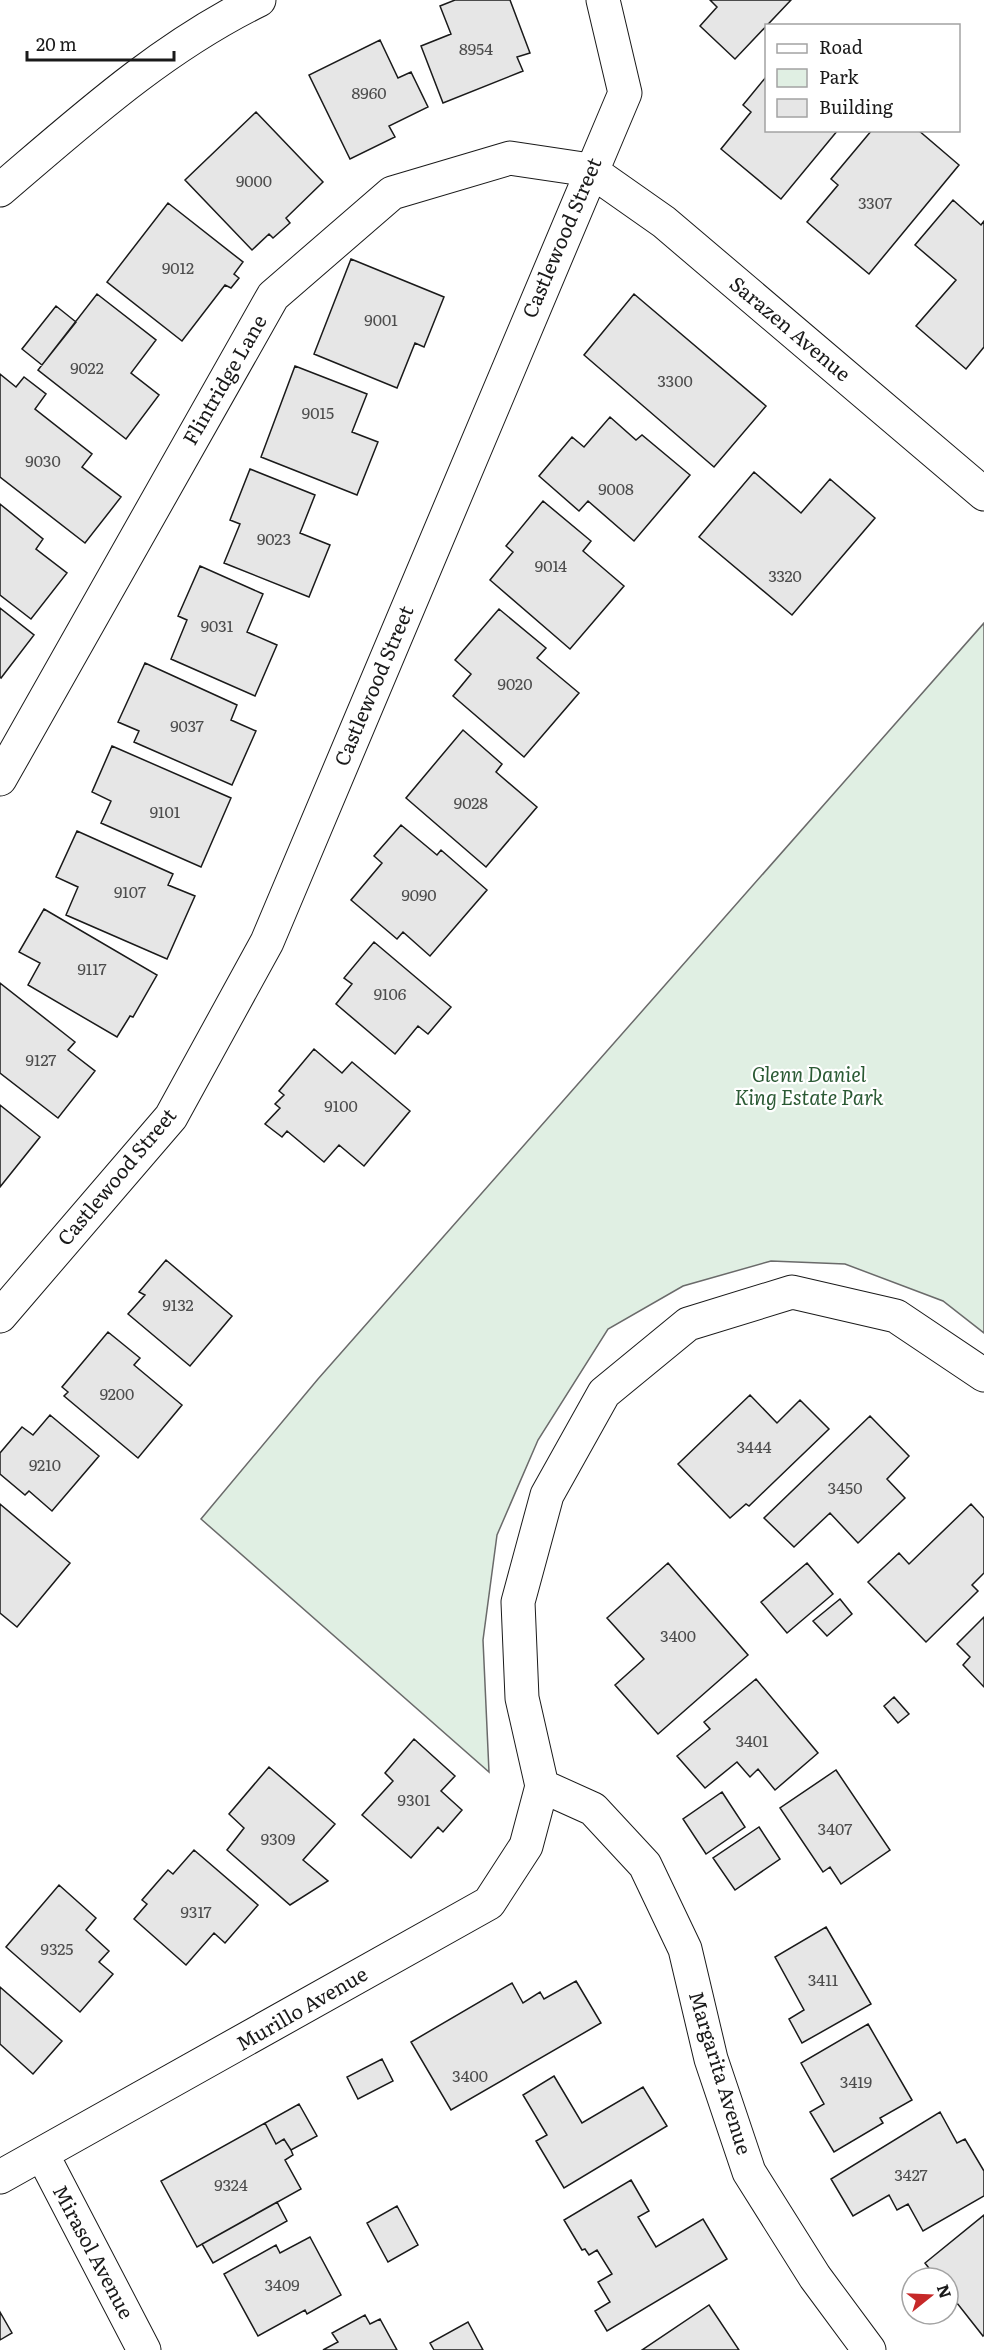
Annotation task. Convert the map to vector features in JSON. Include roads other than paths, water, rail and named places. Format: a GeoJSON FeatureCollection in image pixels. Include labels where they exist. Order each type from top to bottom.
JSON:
{"type":"FeatureCollection","features":[{"type":"Feature","properties":{"kind":"street"},"geometry":{"type":"LineString","coordinates":[[0,190],[130,79],[219,19],[259,0]]}},
{"type":"Feature","properties":{"kind":"street","name":"Castlewood Street"},"geometry":{"type":"LineString","coordinates":[[0,1316],[171,1116],[267,942],[624,93],[603,0]]}},
{"type":"Feature","properties":{"kind":"street","name":"Flintridge Lane"},"geometry":{"type":"LineString","coordinates":[[0,778],[273,296],[392,193],[510,158],[590,170]]}},
{"type":"Feature","properties":{"kind":"street","name":"Sarazen Avenue"},"geometry":{"type":"LineString","coordinates":[[590,170],[664,222],[984,494]]}},
{"type":"Feature","properties":{"kind":"street"},"geometry":{"type":"LineString","coordinates":[[542,1786],[522,1698],[518,1602],[546,1495],[604,1393],[688,1324],[792,1292],[896,1316],[984,1375]]}},
{"type":"Feature","properties":{"kind":"street","name":"Murillo Avenue"},"geometry":{"type":"LineString","coordinates":[[0,2177],[489,1903],[526,1846],[542,1786]]}},
{"type":"Feature","properties":{"kind":"street","name":"Margarita Avenue"},"geometry":{"type":"LineString","coordinates":[[542,1786],[593,1809],[645,1865],[685,1949],[711,2059],[749,2172],[815,2277],[869,2350]]}},
{"type":"Feature","properties":{"kind":"street","name":"Mirasol Avenue"},"geometry":{"type":"LineString","coordinates":[[42,2154],[144,2350]]}},
{"type":"Feature","properties":{"kind":"park label","name":"Glenn Daniel King Estate Park"},"geometry":{"type":"Point","coordinates":[809,1086]}}]}
